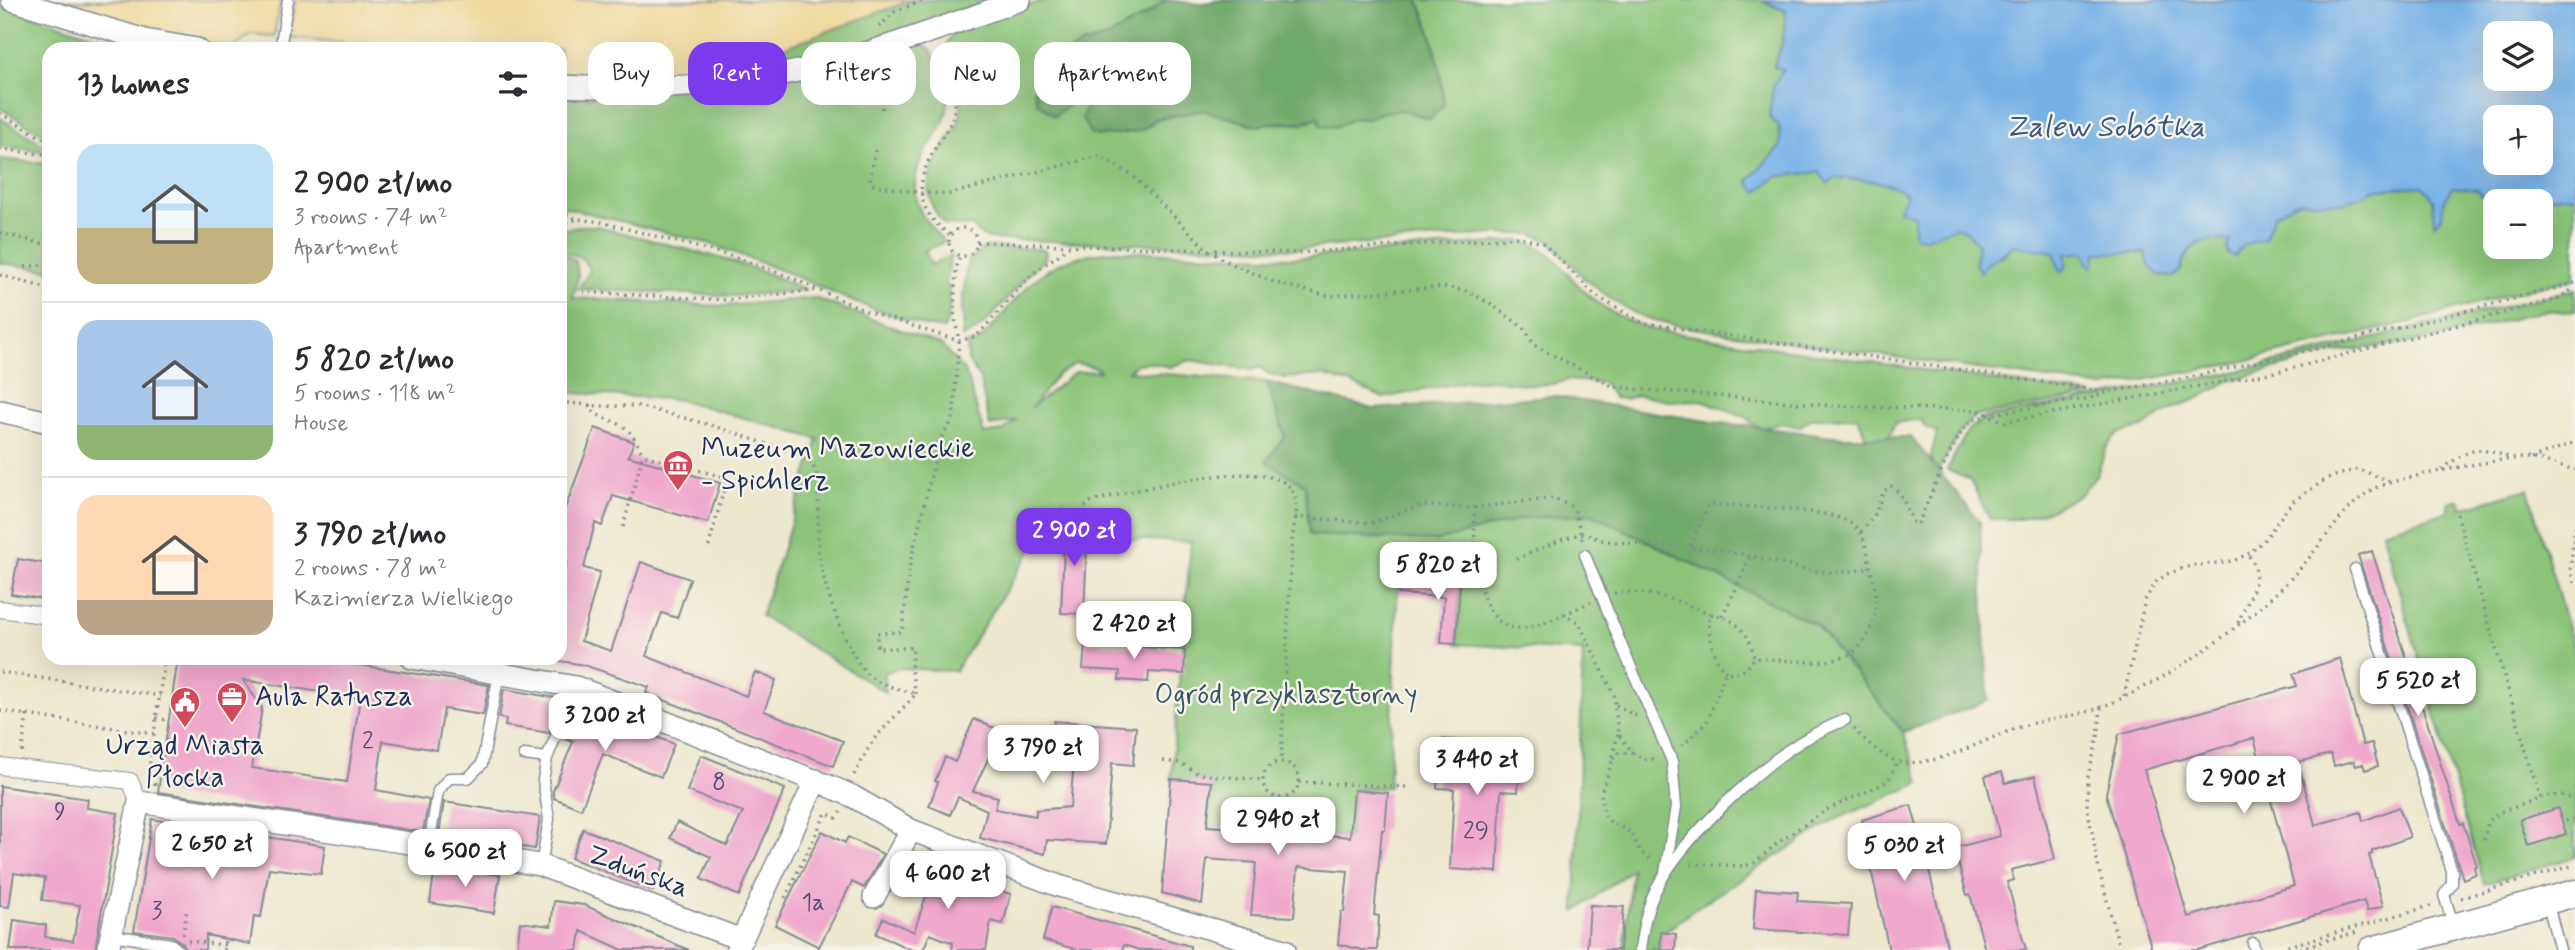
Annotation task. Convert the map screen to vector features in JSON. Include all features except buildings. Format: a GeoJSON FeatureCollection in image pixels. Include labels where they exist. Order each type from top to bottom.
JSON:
{"type":"FeatureCollection","features":[{"type":"Feature","properties":{"kind":"street"},"geometry":{"type":"LineString","coordinates":[[12,0],[157,42]]}},
{"type":"Feature","properties":{"kind":"street"},"geometry":{"type":"LineString","coordinates":[[567,86],[632,89],[713,84],[772,76],[843,60],[1020,0]]}},
{"type":"Feature","properties":{"kind":"street"},"geometry":{"type":"LineString","coordinates":[[0,411],[42,420]]}},
{"type":"Feature","properties":{"kind":"street"},"geometry":{"type":"LineString","coordinates":[[0,609],[42,615]]}},
{"type":"Feature","properties":{"kind":"street"},"geometry":{"type":"LineString","coordinates":[[453,665],[576,687],[816,780],[852,796],[911,830],[1059,886],[1285,950]]}},
{"type":"Feature","properties":{"kind":"street"},"geometry":{"type":"LineString","coordinates":[[0,766],[130,781],[147,799],[110,942]]}},
{"type":"Feature","properties":{"kind":"street"},"geometry":{"type":"LineString","coordinates":[[740,945],[816,780]]}},
{"type":"Feature","properties":{"kind":"street","name":"Zduńska"},"geometry":{"type":"LineString","coordinates":[[147,799],[541,866],[740,945]]}},
{"type":"Feature","properties":{"kind":"street"},"geometry":{"type":"LineString","coordinates":[[874,897],[911,830]]}},
{"type":"Feature","properties":{"kind":"street"},"geometry":{"type":"LineString","coordinates":[[2372,950],[2449,915],[2547,901],[2575,893]]}},
{"type":"Feature","properties":{"kind":"lane"},"geometry":{"type":"LineString","coordinates":[[280,42],[288,0]]}},
{"type":"Feature","properties":{"kind":"lane"},"geometry":{"type":"LineString","coordinates":[[1585,555],[1623,649],[1670,753],[1676,807],[1668,866]]}},
{"type":"Feature","properties":{"kind":"lane"},"geometry":{"type":"LineString","coordinates":[[2355,569],[2452,871],[2452,884],[2444,892],[2449,915]]}},
{"type":"Feature","properties":{"kind":"lane"},"geometry":{"type":"LineString","coordinates":[[429,846],[438,791],[449,778],[468,778],[482,764],[499,673]]}},
{"type":"Feature","properties":{"kind":"lane"},"geometry":{"type":"LineString","coordinates":[[541,866],[549,819],[543,780],[547,758],[576,687]]}},
{"type":"Feature","properties":{"kind":"lane"},"geometry":{"type":"LineString","coordinates":[[1640,950],[1648,906],[1668,866],[1705,825],[1761,772],[1801,742],[1845,720]]}},
{"type":"Feature","properties":{"kind":"lane"},"geometry":{"type":"LineString","coordinates":[[524,755],[547,758]]}},
{"type":"Feature","properties":{"kind":"lane"},"geometry":{"type":"LineString","coordinates":[[2547,901],[2560,950]]}},
{"type":"Feature","properties":{"kind":"lane"},"geometry":{"type":"LineString","coordinates":[[110,942],[171,944],[178,950]]}},
{"type":"Feature","properties":{"kind":"path"},"geometry":{"type":"LineString","coordinates":[[932,31],[951,80],[955,97],[954,112],[926,167],[921,193],[927,213],[938,227],[951,236]]}},
{"type":"Feature","properties":{"kind":"path"},"geometry":{"type":"LineString","coordinates":[[0,113],[42,138]]}},
{"type":"Feature","properties":{"kind":"path"},"geometry":{"type":"LineString","coordinates":[[0,149],[42,154]]}},
{"type":"Feature","properties":{"kind":"path"},"geometry":{"type":"LineString","coordinates":[[875,150],[870,180],[874,185],[921,193],[950,194],[1099,156],[1131,174],[1209,251],[1276,283],[1328,296],[1443,287],[1466,291],[1491,304],[1525,330],[1534,345],[1614,387],[1835,406],[1978,410],[2004,422],[2286,370],[2557,299],[2575,285]]}},
{"type":"Feature","properties":{"kind":"path"},"geometry":{"type":"LineString","coordinates":[[567,215],[735,257],[866,311],[959,341],[977,336],[1031,275],[1069,247]]}},
{"type":"Feature","properties":{"kind":"path"},"geometry":{"type":"LineString","coordinates":[[567,222],[578,219]]}},
{"type":"Feature","properties":{"kind":"path"},"geometry":{"type":"LineString","coordinates":[[960,256],[951,248],[951,236],[957,229],[966,228],[974,233],[978,242]]}},
{"type":"Feature","properties":{"kind":"path"},"geometry":{"type":"LineString","coordinates":[[0,233],[42,243]]}},
{"type":"Feature","properties":{"kind":"path"},"geometry":{"type":"LineString","coordinates":[[978,242],[1296,253],[1519,237],[1544,243],[1596,296],[1643,323],[2108,392]]}},
{"type":"Feature","properties":{"kind":"path"},"geometry":{"type":"LineString","coordinates":[[960,256],[972,253],[978,242]]}},
{"type":"Feature","properties":{"kind":"path"},"geometry":{"type":"LineString","coordinates":[[916,694],[911,668],[913,648],[877,648],[877,633],[902,632],[910,563],[940,439],[953,420],[959,341],[954,313],[956,270],[960,256]]}},
{"type":"Feature","properties":{"kind":"path"},"geometry":{"type":"LineString","coordinates":[[25,267],[42,265]]}},
{"type":"Feature","properties":{"kind":"path"},"geometry":{"type":"LineString","coordinates":[[0,275],[42,287]]}},
{"type":"Feature","properties":{"kind":"path"},"geometry":{"type":"LineString","coordinates":[[1861,532],[1876,513],[1883,492],[1891,486],[1900,494],[1913,522],[1918,524],[1966,426],[1986,415],[2182,379],[2575,285]]}},
{"type":"Feature","properties":{"kind":"path"},"geometry":{"type":"LineString","coordinates":[[583,292],[726,299],[817,290]]}},
{"type":"Feature","properties":{"kind":"path"},"geometry":{"type":"LineString","coordinates":[[567,403],[638,406],[707,424],[803,456],[811,462],[816,480],[819,556],[835,615],[867,675],[916,694]]}},
{"type":"Feature","properties":{"kind":"path"},"geometry":{"type":"LineString","coordinates":[[589,405],[592,412],[625,427],[643,455],[623,527]]}},
{"type":"Feature","properties":{"kind":"path"},"geometry":{"type":"LineString","coordinates":[[2531,459],[2575,442]]}},
{"type":"Feature","properties":{"kind":"path"},"geometry":{"type":"LineString","coordinates":[[2440,472],[2457,458],[2473,450],[2482,449],[2513,459]]}},
{"type":"Feature","properties":{"kind":"path"},"geometry":{"type":"LineString","coordinates":[[643,455],[708,476],[727,478],[708,549]]}},
{"type":"Feature","properties":{"kind":"path"},"geometry":{"type":"LineString","coordinates":[[1845,720],[1873,748],[1897,762],[1929,760],[1977,745],[2026,724],[2101,707],[2151,684],[2237,625],[2299,570],[2354,503],[2375,488],[2391,482],[2513,459],[2531,459],[2575,470]]}},
{"type":"Feature","properties":{"kind":"path"},"geometry":{"type":"LineString","coordinates":[[2124,697],[2144,600],[2156,582],[2167,573],[2204,563],[2233,561],[2248,555],[2292,502],[2328,478],[2358,469],[2391,482]]}},
{"type":"Feature","properties":{"kind":"path"},"geometry":{"type":"LineString","coordinates":[[1085,507],[1090,502],[1189,478],[1250,476],[1275,479],[1289,486],[1296,501],[1281,761]]}},
{"type":"Feature","properties":{"kind":"path"},"geometry":{"type":"LineString","coordinates":[[1295,517],[1371,523],[1422,505],[1475,507],[1553,498],[1570,506],[1575,512],[1585,555]]}},
{"type":"Feature","properties":{"kind":"path"},"geometry":{"type":"LineString","coordinates":[[1690,548],[1709,505],[1833,516],[1861,532],[1867,546],[1876,595],[1875,610],[1866,636],[1856,649],[1828,661],[1754,658]]}},
{"type":"Feature","properties":{"kind":"path"},"geometry":{"type":"LineString","coordinates":[[1475,507],[1476,561],[1484,601],[1490,613],[1501,623],[1512,628],[1524,628],[1613,593],[1636,593],[1722,616],[1743,630],[1749,638],[1754,658]]}},
{"type":"Feature","properties":{"kind":"path"},"geometry":{"type":"LineString","coordinates":[[2457,514],[2540,799]]}},
{"type":"Feature","properties":{"kind":"path"},"geometry":{"type":"LineString","coordinates":[[2575,526],[2570,570],[2575,586]]}},
{"type":"Feature","properties":{"kind":"path"},"geometry":{"type":"LineString","coordinates":[[1516,559],[1581,534],[1604,541],[1648,542],[1750,556],[1798,569],[1831,574],[1870,567]]}},
{"type":"Feature","properties":{"kind":"path"},"geometry":{"type":"LineString","coordinates":[[2237,625],[2255,584],[2255,565],[2248,555]]}},
{"type":"Feature","properties":{"kind":"path"},"geometry":{"type":"LineString","coordinates":[[1722,616],[1750,556]]}},
{"type":"Feature","properties":{"kind":"path"},"geometry":{"type":"LineString","coordinates":[[1563,614],[1579,624],[1614,695],[1618,733],[1612,762],[1601,791],[1607,820],[1630,832],[1647,858],[1658,863],[1668,866],[1745,866],[1754,863],[1826,810],[1883,784],[1889,779],[1897,762]]}},
{"type":"Feature","properties":{"kind":"path"},"geometry":{"type":"LineString","coordinates":[[1710,614],[1708,621],[1718,664],[1726,672],[1742,672],[1754,658]]}},
{"type":"Feature","properties":{"kind":"path"},"geometry":{"type":"LineString","coordinates":[[147,799],[156,777],[148,775],[164,665]]}},
{"type":"Feature","properties":{"kind":"path"},"geometry":{"type":"LineString","coordinates":[[0,671],[160,696]]}},
{"type":"Feature","properties":{"kind":"path"},"geometry":{"type":"LineString","coordinates":[[1618,733],[1633,752],[1643,759],[1651,760],[1670,753],[1691,739],[1707,722],[1726,672]]}},
{"type":"Feature","properties":{"kind":"path"},"geometry":{"type":"LineString","coordinates":[[783,903],[826,813],[836,818],[852,796],[858,783],[852,779],[866,749],[916,694]]}},
{"type":"Feature","properties":{"kind":"path"},"geometry":{"type":"LineString","coordinates":[[2101,707],[2098,737],[2088,776],[2087,806],[2099,870],[2120,950]]}},
{"type":"Feature","properties":{"kind":"path"},"geometry":{"type":"LineString","coordinates":[[0,711],[154,734]]}},
{"type":"Feature","properties":{"kind":"path"},"geometry":{"type":"LineString","coordinates":[[20,768],[27,715]]}},
{"type":"Feature","properties":{"kind":"path"},"geometry":{"type":"LineString","coordinates":[[156,718],[167,720]]}},
{"type":"Feature","properties":{"kind":"path"},"geometry":{"type":"LineString","coordinates":[[1612,762],[1619,753],[1633,752]]}},
{"type":"Feature","properties":{"kind":"path"},"geometry":{"type":"LineString","coordinates":[[1163,761],[1180,763],[1198,774],[1262,780]]}},
{"type":"Feature","properties":{"kind":"path"},"geometry":{"type":"LineString","coordinates":[[1281,761],[1292,766],[1299,782],[1293,793],[1277,798],[1267,792],[1262,780],[1266,769],[1281,761]]}},
{"type":"Feature","properties":{"kind":"path"},"geometry":{"type":"LineString","coordinates":[[1299,782],[1406,787]]}},
{"type":"Feature","properties":{"kind":"path"},"geometry":{"type":"LineString","coordinates":[[2484,840],[2493,816],[2540,799],[2564,795],[2575,801]]}},
{"type":"Feature","properties":{"kind":"path"},"geometry":{"type":"LineString","coordinates":[[2566,821],[2575,818]]}},
{"type":"Feature","properties":{"kind":"path"},"geometry":{"type":"LineString","coordinates":[[2274,950],[2449,915],[2575,865]]}},
{"type":"Feature","properties":{"kind":"path"},"geometry":{"type":"LineString","coordinates":[[187,908],[182,940],[224,948],[225,939]]}},
{"type":"Feature","properties":{"kind":"green space"},"geometry":{"type":"Polygon","coordinates":[[[912,0],[996,0],[868,42],[801,42],[801,61],[787,65],[787,46],[912,0]]]}},
{"type":"Feature","properties":{"kind":"green space"},"geometry":{"type":"Polygon","coordinates":[[[1045,0],[1166,0],[1106,38],[1092,42],[1034,42],[1034,105],[1051,105],[1054,116],[1069,105],[1089,105],[1120,132],[1140,130],[1155,120],[1203,110],[1258,126],[1267,123],[1304,124],[1319,116],[1336,127],[1354,118],[1368,119],[1382,112],[1404,110],[1430,119],[1444,105],[1436,51],[1418,0],[1760,0],[1786,11],[1783,41],[1774,66],[1784,68],[1773,87],[1781,146],[1748,181],[1756,191],[1778,176],[1819,172],[1828,184],[1835,178],[1892,185],[1905,193],[1925,238],[1956,226],[1967,231],[1978,245],[1975,263],[2004,255],[2013,245],[2066,254],[2085,252],[2089,265],[2093,266],[2096,253],[2147,253],[2149,266],[2160,276],[2173,277],[2181,270],[2188,253],[2206,241],[2232,240],[2227,248],[2228,253],[2235,257],[2243,245],[2265,239],[2274,215],[2299,201],[2344,203],[2377,189],[2423,186],[2433,199],[2435,223],[2442,217],[2442,202],[2452,187],[2483,190],[2483,259],[2553,259],[2553,197],[2575,195],[2575,279],[2232,364],[2104,387],[1679,326],[1642,317],[1617,303],[1585,279],[1550,241],[1532,234],[1495,234],[1293,249],[989,239],[972,226],[945,225],[931,202],[929,181],[937,160],[957,125],[961,105],[1020,105],[1020,42],[947,42],[954,33],[1045,0]]]}},
{"type":"Feature","properties":{"kind":"green space"},"geometry":{"type":"Polygon","coordinates":[[[1166,0],[1198,4],[1221,0],[1418,0],[1436,51],[1444,105],[1430,119],[1404,110],[1382,112],[1368,119],[1354,118],[1336,127],[1321,126],[1318,117],[1303,122],[1258,126],[1203,110],[1155,119],[1144,129],[1134,132],[1099,136],[1090,134],[1082,118],[1088,105],[1191,105],[1191,42],[1092,42],[1106,38],[1166,0]]]}},
{"type":"Feature","properties":{"kind":"green space"},"geometry":{"type":"Polygon","coordinates":[[[0,5],[119,42],[42,42],[42,134],[0,108],[0,5]]]}},
{"type":"Feature","properties":{"kind":"green space"},"geometry":{"type":"Polygon","coordinates":[[[916,45],[928,48],[930,105],[947,105],[947,108],[944,121],[917,169],[915,195],[928,223],[944,242],[925,251],[931,265],[951,255],[946,283],[950,306],[944,329],[925,326],[854,302],[711,244],[567,208],[567,96],[588,97],[588,105],[674,105],[674,83],[688,81],[688,105],[787,105],[787,65],[801,63],[801,105],[916,105],[916,45]]]}},
{"type":"Feature","properties":{"kind":"green space"},"geometry":{"type":"Polygon","coordinates":[[[1041,105],[1069,105],[1054,116],[1041,105]]]}},
{"type":"Feature","properties":{"kind":"green space"},"geometry":{"type":"Polygon","coordinates":[[[0,118],[42,144],[42,151],[0,146],[0,118]]]}},
{"type":"Feature","properties":{"kind":"green space"},"geometry":{"type":"Polygon","coordinates":[[[0,159],[42,163],[42,269],[0,263],[0,159]]]}},
{"type":"Feature","properties":{"kind":"green space"},"geometry":{"type":"Polygon","coordinates":[[[597,226],[727,260],[806,290],[734,296],[578,289],[590,271],[579,256],[567,253],[567,229],[597,226]]]}},
{"type":"Feature","properties":{"kind":"green space","name":"Ogród przyklasztorny"},"geometry":{"type":"Polygon","coordinates":[[[1519,241],[1541,248],[1549,254],[1587,294],[1603,306],[1628,320],[1655,330],[2093,395],[1976,416],[1961,430],[1939,469],[1934,470],[1931,456],[1937,432],[1926,428],[1920,419],[1895,423],[1889,437],[1878,442],[1867,440],[1858,417],[1812,418],[1799,427],[1782,423],[1763,428],[1752,424],[1747,417],[1701,400],[1673,401],[1637,395],[1626,399],[1614,398],[1604,383],[1568,380],[1533,385],[1492,380],[1463,382],[1383,398],[1352,384],[1322,375],[1286,378],[1267,373],[1260,367],[1252,370],[1190,360],[1170,367],[1148,362],[1137,364],[1128,371],[1267,382],[1285,436],[1436,541],[1526,518],[1593,514],[1816,625],[1903,732],[1920,783],[1832,821],[1696,908],[1661,935],[1660,950],[1624,950],[1632,869],[1575,912],[1583,651],[1456,644],[1460,583],[1398,579],[1389,787],[1354,790],[1350,837],[1293,832],[1294,816],[1267,814],[1265,830],[1207,826],[1212,783],[1171,779],[1191,542],[1104,538],[1103,527],[1093,515],[1064,518],[1063,500],[955,671],[897,668],[884,673],[885,692],[761,616],[818,439],[681,400],[567,392],[567,256],[576,261],[578,276],[573,298],[723,306],[815,298],[941,345],[966,373],[984,434],[1003,431],[1017,420],[990,426],[980,379],[968,361],[967,344],[977,342],[986,334],[1040,275],[1071,259],[1116,251],[1292,258],[1519,241]],[[1076,363],[1057,375],[1031,408],[1075,372],[1100,371],[1076,363]]]}},
{"type":"Feature","properties":{"kind":"green space"},"geometry":{"type":"Polygon","coordinates":[[[985,247],[1040,249],[1046,251],[1045,259],[982,326],[962,337],[964,319],[961,312],[968,259],[985,247]]]}},
{"type":"Feature","properties":{"kind":"green space"},"geometry":{"type":"Polygon","coordinates":[[[2575,289],[2575,310],[2547,310],[2434,339],[2336,352],[2229,381],[2197,399],[2171,409],[2142,428],[2119,433],[2107,446],[2097,474],[2081,494],[2051,510],[2022,519],[1990,519],[1970,480],[1947,470],[1968,430],[1985,418],[2231,373],[2575,289]]]}},
{"type":"Feature","properties":{"kind":"green space"},"geometry":{"type":"Polygon","coordinates":[[[1267,382],[1374,409],[1552,396],[1713,422],[1843,437],[1911,437],[1980,522],[1988,701],[1903,732],[1816,625],[1593,514],[1526,518],[1436,541],[1310,535],[1305,485],[1266,461],[1285,436],[1267,382]]]}},
{"type":"Feature","properties":{"kind":"green space"},"geometry":{"type":"Polygon","coordinates":[[[2528,489],[2575,653],[2575,857],[2484,884],[2382,531],[2450,511],[2448,503],[2459,500],[2462,508],[2528,489]]]}},
{"type":"Feature","properties":{"kind":"sand"},"geometry":{"type":"Polygon","coordinates":[[[39,0],[281,0],[274,36],[250,34],[241,42],[200,42],[172,38],[39,0]]]}},
{"type":"Feature","properties":{"kind":"sand"},"geometry":{"type":"Polygon","coordinates":[[[295,0],[912,0],[787,46],[787,42],[688,42],[688,77],[674,79],[674,42],[588,42],[588,79],[567,79],[567,42],[338,42],[288,37],[295,0]]]}},
{"type":"Feature","properties":{"kind":"water","name":"Zalew Sobótka"},"geometry":{"type":"Polygon","coordinates":[[[1760,0],[2575,0],[2575,195],[2553,197],[2553,189],[2483,189],[2483,196],[2478,190],[2452,187],[2443,202],[2442,217],[2434,224],[2433,199],[2423,186],[2377,189],[2344,203],[2299,201],[2274,215],[2265,239],[2243,246],[2235,257],[2228,254],[2227,248],[2231,241],[2213,240],[2198,244],[2187,253],[2181,270],[2173,277],[2160,276],[2149,266],[2146,253],[2096,253],[2093,267],[2089,266],[2084,252],[2066,254],[2066,267],[2060,272],[2054,252],[2013,245],[1980,272],[1975,263],[1978,245],[1967,231],[1956,227],[1925,238],[1914,236],[1914,215],[1898,210],[1907,195],[1892,185],[1835,178],[1828,184],[1819,172],[1778,176],[1756,192],[1748,181],[1781,146],[1779,126],[1769,117],[1773,87],[1783,69],[1774,67],[1783,41],[1786,11],[1760,0]]]}},
{"type":"Feature","properties":{"kind":"place","name":"Muzeum Mazowieckie - Spichlerz"},"geometry":{"type":"Point","coordinates":[678,492]}},
{"type":"Feature","properties":{"kind":"place","name":"Aula Ratusza"},"geometry":{"type":"Point","coordinates":[232,724]}},
{"type":"Feature","properties":{"kind":"place","name":"Urząd Miasta Płocka"},"geometry":{"type":"Point","coordinates":[185,729]}}]}
